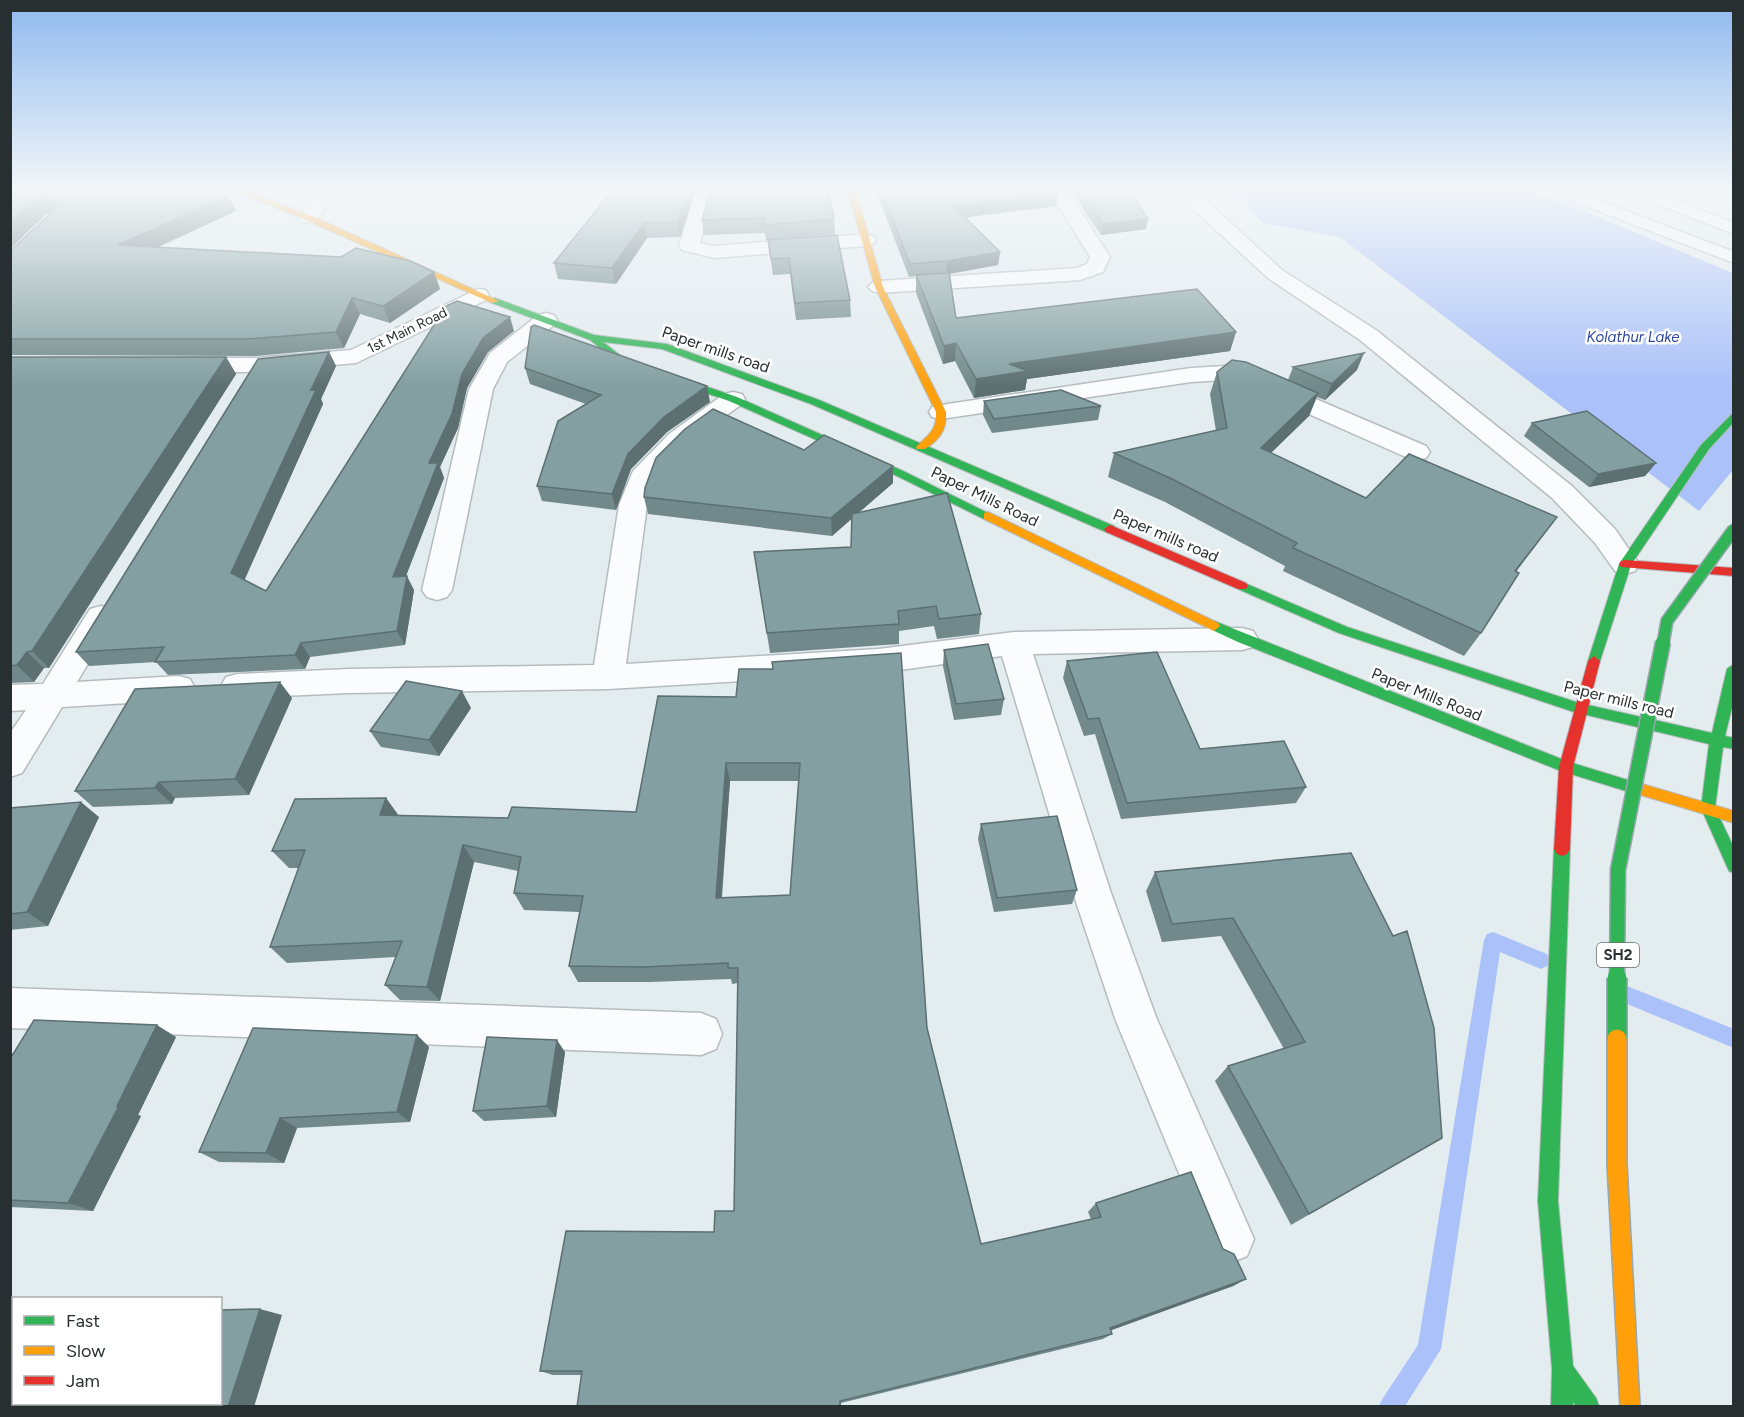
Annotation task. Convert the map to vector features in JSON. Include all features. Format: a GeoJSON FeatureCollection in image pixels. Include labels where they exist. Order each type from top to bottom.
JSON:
{"type":"FeatureCollection","features":[{"type":"Feature","properties":{"kind":"main road","name":"Paper Mills Road"},"geometry":{"type":"LineString","coordinates":[[391,254],[478,295],[593,338],[622,361],[733,399],[899,473],[1242,639],[1566,766],[1734,816]]}},
{"type":"Feature","properties":{"kind":"main road"},"geometry":{"type":"LineString","coordinates":[[870,254],[879,287],[941,412],[943,424],[940,433],[921,447]]}},
{"type":"Feature","properties":{"kind":"main road","name":"Paper mills road"},"geometry":{"type":"LineString","coordinates":[[593,338],[664,345],[815,402],[1343,630],[1579,708],[1734,744]]}},
{"type":"Feature","properties":{"kind":"main road"},"geometry":{"type":"LineString","coordinates":[[1562,1407],[1563,1369],[1548,1202],[1561,910],[1562,809],[1566,766],[1579,708],[1600,636],[1625,564],[1705,447],[1734,415]]}},
{"type":"Feature","properties":{"kind":"main road","name":"SH2"},"geometry":{"type":"LineString","coordinates":[[1630,1407],[1617,1164],[1618,870],[1667,621],[1734,529]]}},
{"type":"Feature","properties":{"kind":"main road"},"geometry":{"type":"LineString","coordinates":[[1625,564],[1734,572]]}},
{"type":"Feature","properties":{"kind":"main road"},"geometry":{"type":"LineString","coordinates":[[1734,669],[1717,739],[1708,808],[1734,866]]}},
{"type":"Feature","properties":{"kind":"main road"},"geometry":{"type":"LineString","coordinates":[[1563,1369],[1588,1407]]}},
{"type":"Feature","properties":{"kind":"street"},"geometry":{"type":"LineString","coordinates":[[879,287],[1080,274],[1095,268],[1100,257],[1098,254]]}},
{"type":"Feature","properties":{"kind":"street"},"geometry":{"type":"LineString","coordinates":[[1253,254],[1275,274],[1368,335],[1562,492],[1605,536],[1625,564]]}},
{"type":"Feature","properties":{"kind":"street","name":"1st Main Road"},"geometry":{"type":"LineString","coordinates":[[163,365],[256,365],[356,356],[478,295]]}},
{"type":"Feature","properties":{"kind":"street"},"geometry":{"type":"LineString","coordinates":[[437,590],[481,389],[498,358],[546,320]]}},
{"type":"Feature","properties":{"kind":"street"},"geometry":{"type":"LineString","coordinates":[[238,395],[256,365]]}},
{"type":"Feature","properties":{"kind":"street"},"geometry":{"type":"LineString","coordinates":[[941,412],[1191,375],[1225,373],[1247,378],[1418,452]]}},
{"type":"Feature","properties":{"kind":"street"},"geometry":{"type":"LineString","coordinates":[[609,677],[633,505],[646,471],[678,439],[733,399]]}},
{"type":"Feature","properties":{"kind":"street"},"geometry":{"type":"LineString","coordinates":[[10,763],[115,594]]}},
{"type":"Feature","properties":{"kind":"street"},"geometry":{"type":"LineString","coordinates":[[10,698],[349,681],[609,677],[878,661],[1014,643],[1242,639]]}},
{"type":"Feature","properties":{"kind":"street"},"geometry":{"type":"LineString","coordinates":[[1014,643],[1092,893],[1137,1021],[1230,1239]]}},
{"type":"Feature","properties":{"kind":"street"},"geometry":{"type":"LineString","coordinates":[[10,1008],[701,1035]]}},
{"type":"Feature","properties":{"kind":"water","name":"Kolathur Lake"},"geometry":{"type":"Polygon","coordinates":[[[1362,254],[1687,254],[1733,273],[1733,470],[1699,511],[1362,254]]]}},
{"type":"Feature","properties":{"kind":"building"},"geometry":{"type":"Polygon","coordinates":[[[10,254],[288,254],[341,257],[346,254],[381,254],[410,261],[434,272],[383,306],[352,298],[336,332],[247,339],[10,339],[10,254]]]}},
{"type":"Feature","properties":{"kind":"building"},"geometry":{"type":"Polygon","coordinates":[[[561,254],[622,254],[612,268],[554,263],[561,254]]]}},
{"type":"Feature","properties":{"kind":"building"},"geometry":{"type":"Polygon","coordinates":[[[770,254],[841,254],[850,300],[795,303],[789,258],[771,259],[770,254]]]}},
{"type":"Feature","properties":{"kind":"building"},"geometry":{"type":"Polygon","coordinates":[[[906,254],[987,254],[947,261],[910,264],[906,254]]]}},
{"type":"Feature","properties":{"kind":"building"},"geometry":{"type":"Polygon","coordinates":[[[949,273],[956,318],[1197,289],[1236,332],[1009,364],[1028,371],[976,379],[956,343],[944,346],[916,275],[949,273]]]}},
{"type":"Feature","properties":{"kind":"building"},"geometry":{"type":"Polygon","coordinates":[[[457,301],[510,317],[483,338],[462,374],[452,414],[429,463],[438,463],[393,577],[407,576],[397,631],[301,643],[295,655],[155,662],[164,647],[76,652],[258,359],[329,352],[311,390],[316,390],[231,573],[266,591],[446,306],[457,301]]]}},
{"type":"Feature","properties":{"kind":"building"},"geometry":{"type":"Polygon","coordinates":[[[534,325],[707,386],[664,417],[628,454],[612,494],[537,486],[558,421],[601,395],[525,368],[531,327],[534,325]]]}},
{"type":"Feature","properties":{"kind":"building"},"geometry":{"type":"Polygon","coordinates":[[[1364,353],[1332,384],[1293,367],[1364,353]]]}},
{"type":"Feature","properties":{"kind":"building"},"geometry":{"type":"Polygon","coordinates":[[[10,357],[226,357],[32,651],[27,652],[17,665],[10,666],[10,357]]]}},
{"type":"Feature","properties":{"kind":"building"},"geometry":{"type":"Polygon","coordinates":[[[1232,360],[1246,362],[1318,393],[1261,448],[1366,498],[1409,454],[1557,517],[1515,571],[1519,573],[1481,633],[1293,548],[1297,543],[1172,479],[1114,453],[1227,428],[1217,372],[1232,360]]]}},
{"type":"Feature","properties":{"kind":"building"},"geometry":{"type":"Polygon","coordinates":[[[1061,390],[1101,406],[994,419],[984,401],[1061,390]]]}},
{"type":"Feature","properties":{"kind":"building"},"geometry":{"type":"Polygon","coordinates":[[[713,409],[804,450],[824,435],[893,466],[831,518],[644,497],[656,458],[685,429],[713,409]]]}},
{"type":"Feature","properties":{"kind":"building"},"geometry":{"type":"Polygon","coordinates":[[[1587,411],[1656,463],[1598,474],[1532,423],[1587,411]]]}},
{"type":"Feature","properties":{"kind":"building"},"geometry":{"type":"Polygon","coordinates":[[[947,493],[981,614],[939,619],[936,606],[898,611],[899,624],[767,633],[754,552],[851,547],[852,514],[947,493]]]}},
{"type":"Feature","properties":{"kind":"building"},"geometry":{"type":"Polygon","coordinates":[[[988,644],[1004,699],[956,704],[944,650],[988,644]]]}},
{"type":"Feature","properties":{"kind":"building"},"geometry":{"type":"Polygon","coordinates":[[[1157,652],[1200,749],[1284,741],[1306,787],[1127,803],[1099,718],[1088,719],[1067,661],[1157,652]]]}},
{"type":"Feature","properties":{"kind":"building"},"geometry":{"type":"Polygon","coordinates":[[[901,653],[927,1028],[981,1244],[1101,1217],[1096,1203],[1191,1172],[1223,1249],[1234,1254],[1246,1279],[1110,1328],[1112,1334],[840,1401],[840,1407],[577,1407],[582,1371],[540,1371],[566,1231],[714,1232],[715,1211],[734,1211],[738,968],[728,968],[728,963],[643,967],[569,966],[583,896],[514,893],[521,857],[463,845],[427,987],[385,985],[402,941],[270,947],[305,850],[272,851],[295,799],[386,798],[380,815],[508,818],[512,807],[636,812],[658,696],[736,697],[739,669],[773,669],[772,662],[901,653]],[[726,763],[716,898],[790,895],[800,763],[726,763]]]}},
{"type":"Feature","properties":{"kind":"building"},"geometry":{"type":"Polygon","coordinates":[[[406,681],[462,691],[429,740],[370,731],[406,681]]]}},
{"type":"Feature","properties":{"kind":"building"},"geometry":{"type":"Polygon","coordinates":[[[280,682],[235,779],[159,782],[155,788],[75,791],[135,689],[280,682]]]}},
{"type":"Feature","properties":{"kind":"building"},"geometry":{"type":"Polygon","coordinates":[[[81,802],[27,912],[10,914],[10,808],[81,802]]]}},
{"type":"Feature","properties":{"kind":"building"},"geometry":{"type":"Polygon","coordinates":[[[1057,816],[1077,890],[997,898],[981,824],[1057,816]]]}},
{"type":"Feature","properties":{"kind":"building"},"geometry":{"type":"Polygon","coordinates":[[[1351,853],[1393,936],[1407,931],[1434,1028],[1442,1138],[1309,1214],[1228,1066],[1305,1042],[1233,918],[1172,924],[1155,872],[1351,853]]]}},
{"type":"Feature","properties":{"kind":"building"},"geometry":{"type":"Polygon","coordinates":[[[34,1020],[157,1025],[117,1106],[119,1106],[68,1203],[10,1200],[10,1059],[34,1020]]]}},
{"type":"Feature","properties":{"kind":"building"},"geometry":{"type":"Polygon","coordinates":[[[253,1028],[417,1035],[397,1112],[280,1118],[266,1153],[199,1152],[253,1028]]]}},
{"type":"Feature","properties":{"kind":"building"},"geometry":{"type":"Polygon","coordinates":[[[487,1037],[557,1040],[547,1106],[473,1111],[487,1037]]]}},
{"type":"Feature","properties":{"kind":"building"},"geometry":{"type":"Polygon","coordinates":[[[260,1309],[228,1407],[10,1407],[10,1326],[12,1326],[12,1405],[222,1405],[222,1310],[260,1309]]]}},
{"type":"Feature","properties":{"kind":"waterway"},"geometry":{"type":"LineString","coordinates":[[1391,1406],[1429,1349],[1493,940],[1541,960]]}},
{"type":"Feature","properties":{"kind":"waterway"},"geometry":{"type":"LineString","coordinates":[[1622,993],[1734,1039]]}},
{"type":"Feature","properties":{"kind":"traffic: fast"},"geometry":{"type":"LineString","coordinates":[[495,301],[593,338],[622,361],[733,399],[899,473],[988,516]]}},
{"type":"Feature","properties":{"kind":"traffic: fast"},"geometry":{"type":"LineString","coordinates":[[595,338],[664,346],[815,402],[1110,529]]}},
{"type":"Feature","properties":{"kind":"traffic: fast"},"geometry":{"type":"LineString","coordinates":[[1594,661],[1625,564],[1705,447],[1734,415]]}},
{"type":"Feature","properties":{"kind":"traffic: fast"},"geometry":{"type":"LineString","coordinates":[[1617,1039],[1618,870],[1667,621],[1734,529]]}},
{"type":"Feature","properties":{"kind":"traffic: fast"},"geometry":{"type":"LineString","coordinates":[[1242,586],[1343,630],[1579,708],[1734,744]]}},
{"type":"Feature","properties":{"kind":"traffic: fast"},"geometry":{"type":"LineString","coordinates":[[1214,626],[1566,767],[1639,789]]}},
{"type":"Feature","properties":{"kind":"traffic: fast"},"geometry":{"type":"LineString","coordinates":[[1734,669],[1717,739],[1708,808],[1734,866]]}},
{"type":"Feature","properties":{"kind":"traffic: fast"},"geometry":{"type":"LineString","coordinates":[[1562,849],[1548,1201],[1563,1369],[1562,1406]]}},
{"type":"Feature","properties":{"kind":"traffic: fast"},"geometry":{"type":"LineString","coordinates":[[1563,1369],[1588,1406]]}},
{"type":"Feature","properties":{"kind":"traffic: slow"},"geometry":{"type":"LineString","coordinates":[[390,254],[495,301]]}},
{"type":"Feature","properties":{"kind":"traffic: slow"},"geometry":{"type":"LineString","coordinates":[[870,254],[879,287],[941,412],[940,429],[921,447]]}},
{"type":"Feature","properties":{"kind":"traffic: slow"},"geometry":{"type":"LineString","coordinates":[[988,516],[1214,626]]}},
{"type":"Feature","properties":{"kind":"traffic: slow"},"geometry":{"type":"LineString","coordinates":[[1639,789],[1734,817]]}},
{"type":"Feature","properties":{"kind":"traffic: slow"},"geometry":{"type":"LineString","coordinates":[[1617,1039],[1617,1164],[1630,1406]]}},
{"type":"Feature","properties":{"kind":"traffic: jam"},"geometry":{"type":"LineString","coordinates":[[1110,529],[1242,586]]}},
{"type":"Feature","properties":{"kind":"traffic: jam"},"geometry":{"type":"LineString","coordinates":[[1625,564],[1734,572]]}},
{"type":"Feature","properties":{"kind":"traffic: jam"},"geometry":{"type":"LineString","coordinates":[[1562,849],[1566,767],[1594,661]]}}]}
